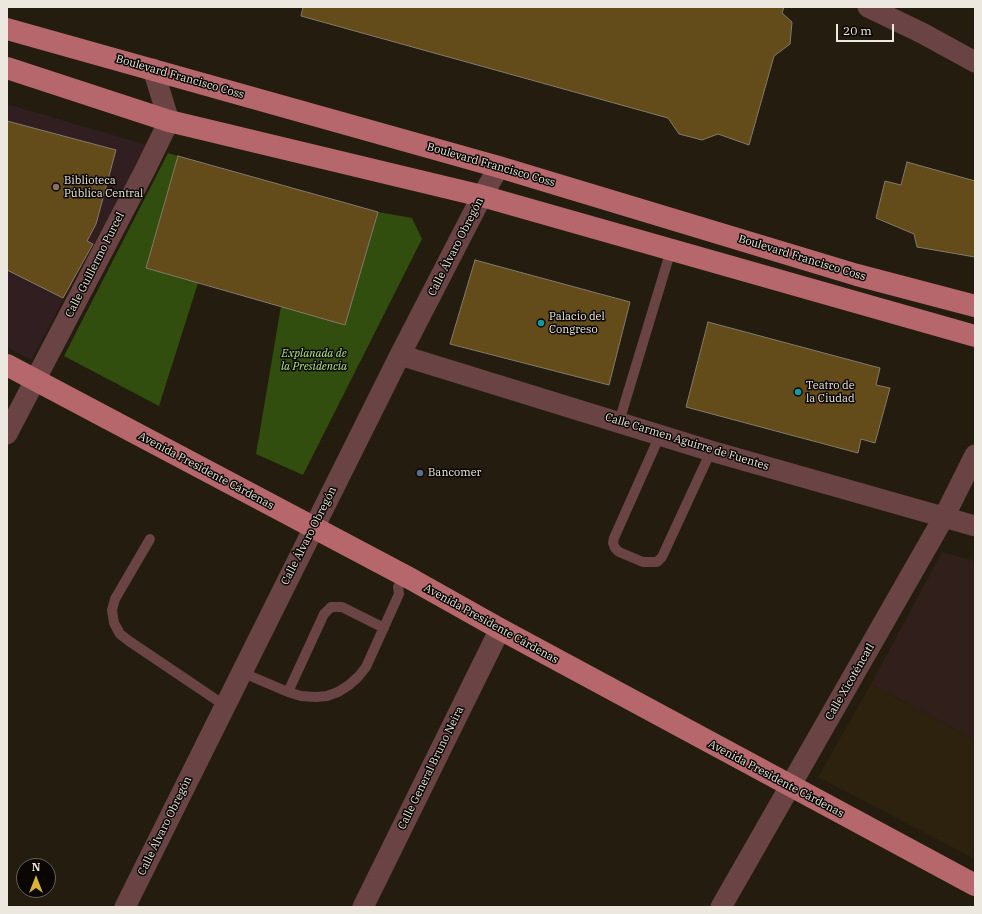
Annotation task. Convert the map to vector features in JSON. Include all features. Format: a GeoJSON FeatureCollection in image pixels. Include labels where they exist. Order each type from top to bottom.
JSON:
{"type":"FeatureCollection","features":[{"type":"Feature","properties":{"kind":"main road","name":"Boulevard Francisco Coss"},"geometry":{"type":"LineString","coordinates":[[7,28],[499,167],[854,289],[975,336]]}},
{"type":"Feature","properties":{"kind":"main road"},"geometry":{"type":"LineString","coordinates":[[7,40],[85,51]]}},
{"type":"Feature","properties":{"kind":"main road","name":"Boulevard Francisco Coss"},"geometry":{"type":"LineString","coordinates":[[7,68],[169,120],[482,196],[671,250],[854,289],[975,306]]}},
{"type":"Feature","properties":{"kind":"main road","name":"Avenida Presidente Cárdenas"},"geometry":{"type":"LineString","coordinates":[[7,365],[313,528],[404,583],[500,629],[975,885]]}},
{"type":"Feature","properties":{"kind":"street"},"geometry":{"type":"LineString","coordinates":[[868,7],[922,33],[975,62]]}},
{"type":"Feature","properties":{"kind":"street"},"geometry":{"type":"LineString","coordinates":[[153,70],[169,120]]}},
{"type":"Feature","properties":{"kind":"street","name":"Calle Guillermo Purcel"},"geometry":{"type":"LineString","coordinates":[[7,434],[169,120]]}},
{"type":"Feature","properties":{"kind":"street","name":"Calle Álvaro Obregón"},"geometry":{"type":"LineString","coordinates":[[124,907],[400,355],[482,196],[499,167]]}},
{"type":"Feature","properties":{"kind":"street","name":"Calle Carmen Aguirre de Fuentes"},"geometry":{"type":"LineString","coordinates":[[400,355],[711,451],[975,526]]}},
{"type":"Feature","properties":{"kind":"street","name":"Calle Xicoténcatl"},"geometry":{"type":"LineString","coordinates":[[721,907],[944,517],[975,455]]}},
{"type":"Feature","properties":{"kind":"street","name":"Calle General Bruno Neira"},"geometry":{"type":"LineString","coordinates":[[362,907],[500,629]]}},
{"type":"Feature","properties":{"kind":"lane"},"geometry":{"type":"LineString","coordinates":[[618,422],[671,250]]}},
{"type":"Feature","properties":{"kind":"lane"},"geometry":{"type":"LineString","coordinates":[[660,435],[613,543],[619,552],[643,562],[657,562],[662,557],[711,451]]}},
{"type":"Feature","properties":{"kind":"lane"},"geometry":{"type":"LineString","coordinates":[[150,539],[115,598],[112,610],[114,623],[120,634],[129,641],[224,705]]}},
{"type":"Feature","properties":{"kind":"lane"},"geometry":{"type":"LineString","coordinates":[[241,672],[301,696],[316,697],[338,692],[349,686],[366,667],[404,583]]}},
{"type":"Feature","properties":{"kind":"lane"},"geometry":{"type":"LineString","coordinates":[[288,692],[324,614],[331,607],[342,607],[384,628]]}},
{"type":"Feature","properties":{"kind":"shaded area","name":"Biblioteca Pública Central"},"geometry":{"type":"Polygon","coordinates":[[[7,104],[147,145],[31,360],[7,347],[7,104]]]}},
{"type":"Feature","properties":{"kind":"shaded area"},"geometry":{"type":"Polygon","coordinates":[[[942,552],[975,561],[975,740],[871,684],[942,552]]]}},
{"type":"Feature","properties":{"kind":"shaded area"},"geometry":{"type":"Polygon","coordinates":[[[871,684],[975,740],[975,859],[818,777],[871,684]]]}},
{"type":"Feature","properties":{"kind":"green space"},"geometry":{"type":"Polygon","coordinates":[[[168,153],[178,156],[146,268],[198,283],[159,406],[64,356],[168,153]]]}},
{"type":"Feature","properties":{"kind":"green space","name":"Explanada de la Presidencia"},"geometry":{"type":"Polygon","coordinates":[[[378,212],[412,218],[422,239],[303,475],[256,454],[281,306],[345,324],[378,212]]]}},
{"type":"Feature","properties":{"kind":"building"},"geometry":{"type":"Polygon","coordinates":[[[303,7],[784,7],[782,13],[792,22],[790,44],[774,56],[749,145],[718,134],[702,140],[679,134],[668,118],[301,16],[303,7]]]}},
{"type":"Feature","properties":{"kind":"building","name":"Biblioteca Pública Central"},"geometry":{"type":"Polygon","coordinates":[[[7,121],[116,150],[96,224],[87,241],[93,244],[63,298],[7,270],[7,121]]]}},
{"type":"Feature","properties":{"kind":"building"},"geometry":{"type":"Polygon","coordinates":[[[178,156],[378,212],[345,325],[146,268],[178,156]]]}},
{"type":"Feature","properties":{"kind":"building"},"geometry":{"type":"Polygon","coordinates":[[[907,162],[975,181],[975,257],[917,247],[914,234],[876,218],[885,181],[901,185],[907,162]]]}},
{"type":"Feature","properties":{"kind":"building","name":"Palacio del Congreso"},"geometry":{"type":"Polygon","coordinates":[[[475,260],[630,302],[609,385],[450,344],[475,260]]]}},
{"type":"Feature","properties":{"kind":"building"},"geometry":{"type":"Polygon","coordinates":[[[708,322],[880,368],[876,385],[890,388],[875,443],[861,439],[858,453],[686,407],[708,322]]]}},
{"type":"Feature","properties":{"kind":"place","name":"Biblioteca Pública Central"},"geometry":{"type":"Point","coordinates":[56,187]}},
{"type":"Feature","properties":{"kind":"place","name":"Palacio del Congreso"},"geometry":{"type":"Point","coordinates":[541,323]}},
{"type":"Feature","properties":{"kind":"place","name":"Teatro de la Ciudad"},"geometry":{"type":"Point","coordinates":[798,392]}},
{"type":"Feature","properties":{"kind":"place","name":"Bancomer"},"geometry":{"type":"Point","coordinates":[420,473]}}]}
